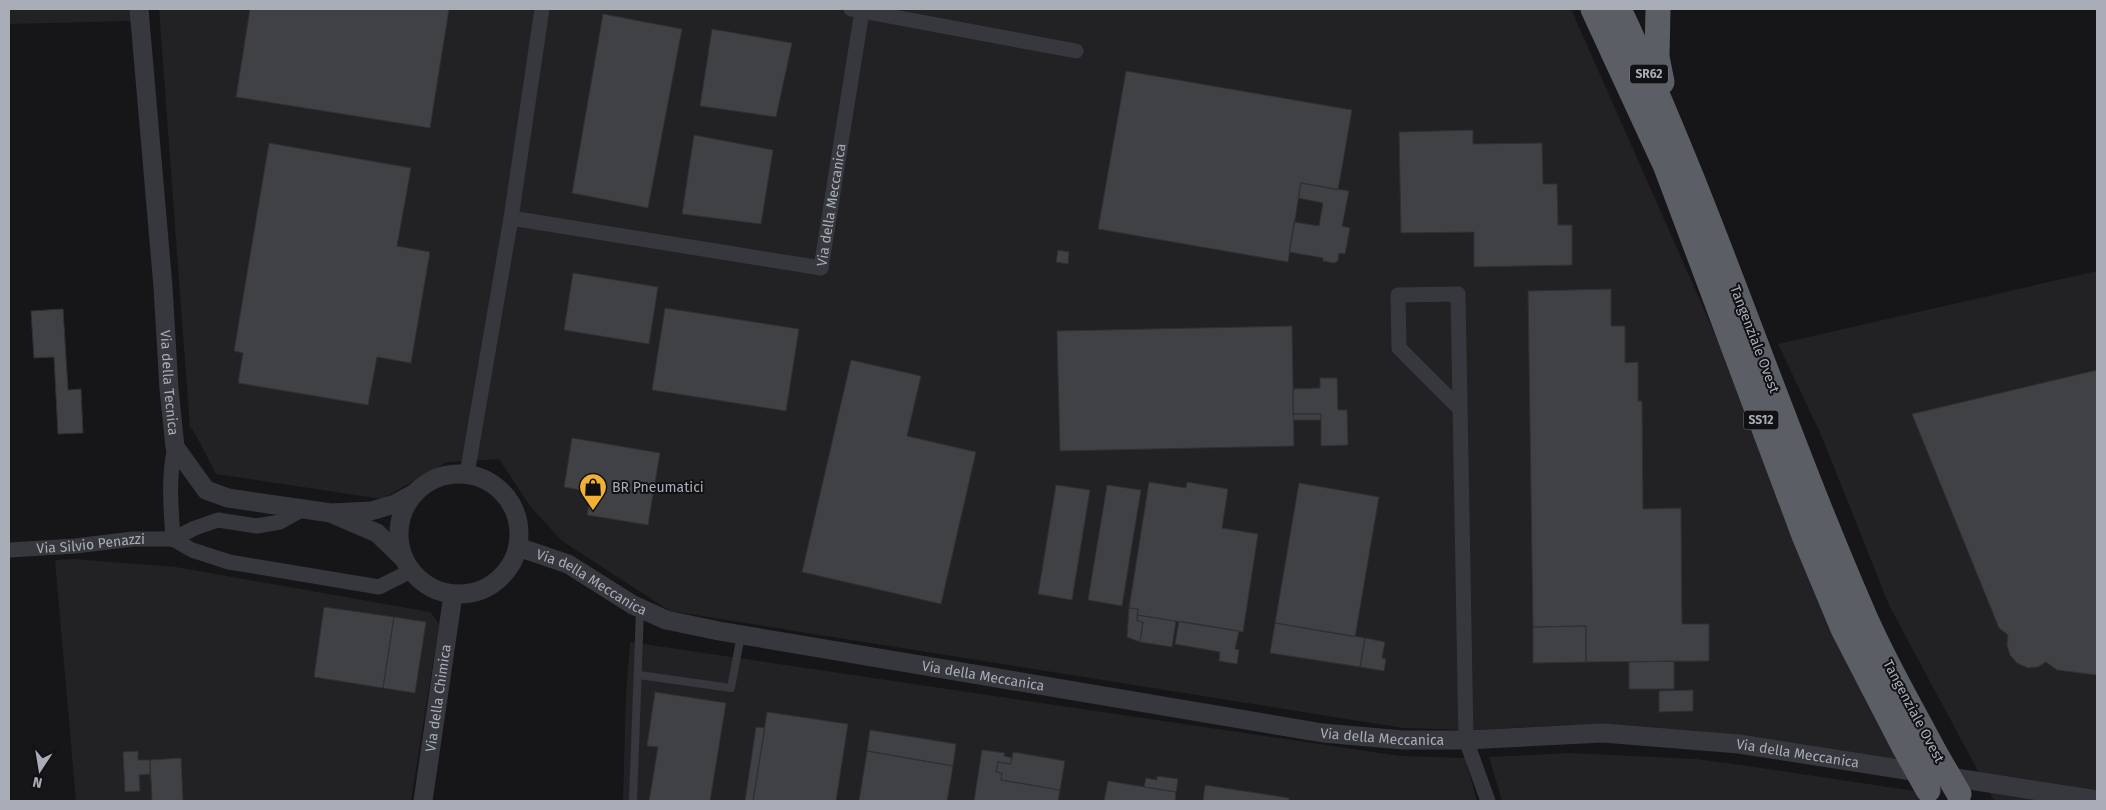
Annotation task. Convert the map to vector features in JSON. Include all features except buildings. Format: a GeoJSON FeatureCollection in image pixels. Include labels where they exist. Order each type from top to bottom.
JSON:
{"type":"FeatureCollection","features":[{"type":"Feature","properties":{"kind":"highway"},"geometry":{"type":"LineString","coordinates":[[1588,9],[1621,66]]}},
{"type":"Feature","properties":{"kind":"highway","name":"Tangenziale Ovest"},"geometry":{"type":"LineString","coordinates":[[1593,9],[1621,66],[1666,167],[1805,538],[1844,630],[1892,728],[1932,796]]}},
{"type":"Feature","properties":{"kind":"highway","name":"Tangenziale Ovest"},"geometry":{"type":"LineString","coordinates":[[1619,9],[1644,63],[1740,297],[1799,457],[1863,612],[1934,751],[1961,797]]}},
{"type":"Feature","properties":{"kind":"highway"},"geometry":{"type":"LineString","coordinates":[[1658,9],[1657,57],[1676,140]]}},
{"type":"Feature","properties":{"kind":"street","name":"Via della Tecnica"},"geometry":{"type":"LineString","coordinates":[[139,9],[175,447],[170,497],[173,539]]}},
{"type":"Feature","properties":{"kind":"street"},"geometry":{"type":"LineString","coordinates":[[467,474],[511,218],[542,9]]}},
{"type":"Feature","properties":{"kind":"street","name":"Via della Meccanica"},"geometry":{"type":"LineString","coordinates":[[511,218],[821,268],[856,10],[1076,51]]}},
{"type":"Feature","properties":{"kind":"street","name":"Via della Meccanica"},"geometry":{"type":"LineString","coordinates":[[1460,409],[1399,348],[1398,295],[1458,294],[1466,740]]}},
{"type":"Feature","properties":{"kind":"street","name":"Via della Meccanica"},"geometry":{"type":"LineString","coordinates":[[175,447],[206,490],[228,498],[331,513],[371,511],[395,504],[415,493],[430,481],[448,475],[467,474],[483,479],[497,488],[509,500],[516,514],[520,531],[518,548],[510,567],[495,583],[482,590],[468,594],[453,595],[437,591],[423,583],[377,533],[331,513]]}},
{"type":"Feature","properties":{"kind":"street","name":"Via della Meccanica"},"geometry":{"type":"LineString","coordinates":[[407,564],[398,535],[403,512],[415,493]]}},
{"type":"Feature","properties":{"kind":"street"},"geometry":{"type":"LineString","coordinates":[[173,539],[195,528],[218,520],[257,526],[280,522],[304,509]]}},
{"type":"Feature","properties":{"kind":"street"},"geometry":{"type":"LineString","coordinates":[[173,539],[192,550],[229,562],[379,587],[407,564]]}},
{"type":"Feature","properties":{"kind":"street","name":"Via Silvio Penazzi"},"geometry":{"type":"LineString","coordinates":[[9,550],[134,540],[173,539]]}},
{"type":"Feature","properties":{"kind":"street","name":"Via della Meccanica"},"geometry":{"type":"LineString","coordinates":[[518,548],[568,564],[640,608],[666,620],[741,635],[1323,733],[1403,740],[1466,740],[1603,734],[1739,744],[2097,800]]}},
{"type":"Feature","properties":{"kind":"street","name":"Via della Chimica"},"geometry":{"type":"LineString","coordinates":[[423,801],[453,595]]}},
{"type":"Feature","properties":{"kind":"street"},"geometry":{"type":"LineString","coordinates":[[1466,740],[1488,801]]}},
{"type":"Feature","properties":{"kind":"lane"},"geometry":{"type":"LineString","coordinates":[[633,801],[640,608]]}},
{"type":"Feature","properties":{"kind":"lane"},"geometry":{"type":"LineString","coordinates":[[639,675],[731,688],[741,635]]}},
{"type":"Feature","properties":{"kind":"shaded area"},"geometry":{"type":"Polygon","coordinates":[[[9,9],[130,9],[131,21],[9,24],[9,9]]]}},
{"type":"Feature","properties":{"kind":"shaded area"},"geometry":{"type":"Polygon","coordinates":[[[159,9],[1571,9],[1904,761],[1699,731],[1568,725],[1474,730],[1403,728],[670,611],[562,541],[530,506],[499,459],[447,462],[382,499],[216,474],[192,428],[190,429],[159,9]]]}},
{"type":"Feature","properties":{"kind":"shaded area"},"geometry":{"type":"Polygon","coordinates":[[[2097,271],[2097,801],[1994,801],[1889,605],[1822,437],[1778,344],[2097,271]]]}},
{"type":"Feature","properties":{"kind":"shaded area"},"geometry":{"type":"Polygon","coordinates":[[[73,559],[176,567],[430,612],[439,624],[411,801],[76,801],[55,560],[73,559]]]}},
{"type":"Feature","properties":{"kind":"shaded area"},"geometry":{"type":"Polygon","coordinates":[[[630,642],[1400,756],[1465,758],[1477,801],[623,801],[626,694],[630,642]]]}},
{"type":"Feature","properties":{"kind":"shaded area"},"geometry":{"type":"Polygon","coordinates":[[[1568,753],[1696,759],[1741,765],[1921,792],[1926,801],[1502,801],[1489,757],[1568,753]]]}},
{"type":"Feature","properties":{"kind":"place","name":"BR Pneumatici"},"geometry":{"type":"Point","coordinates":[593,511]}}]}
